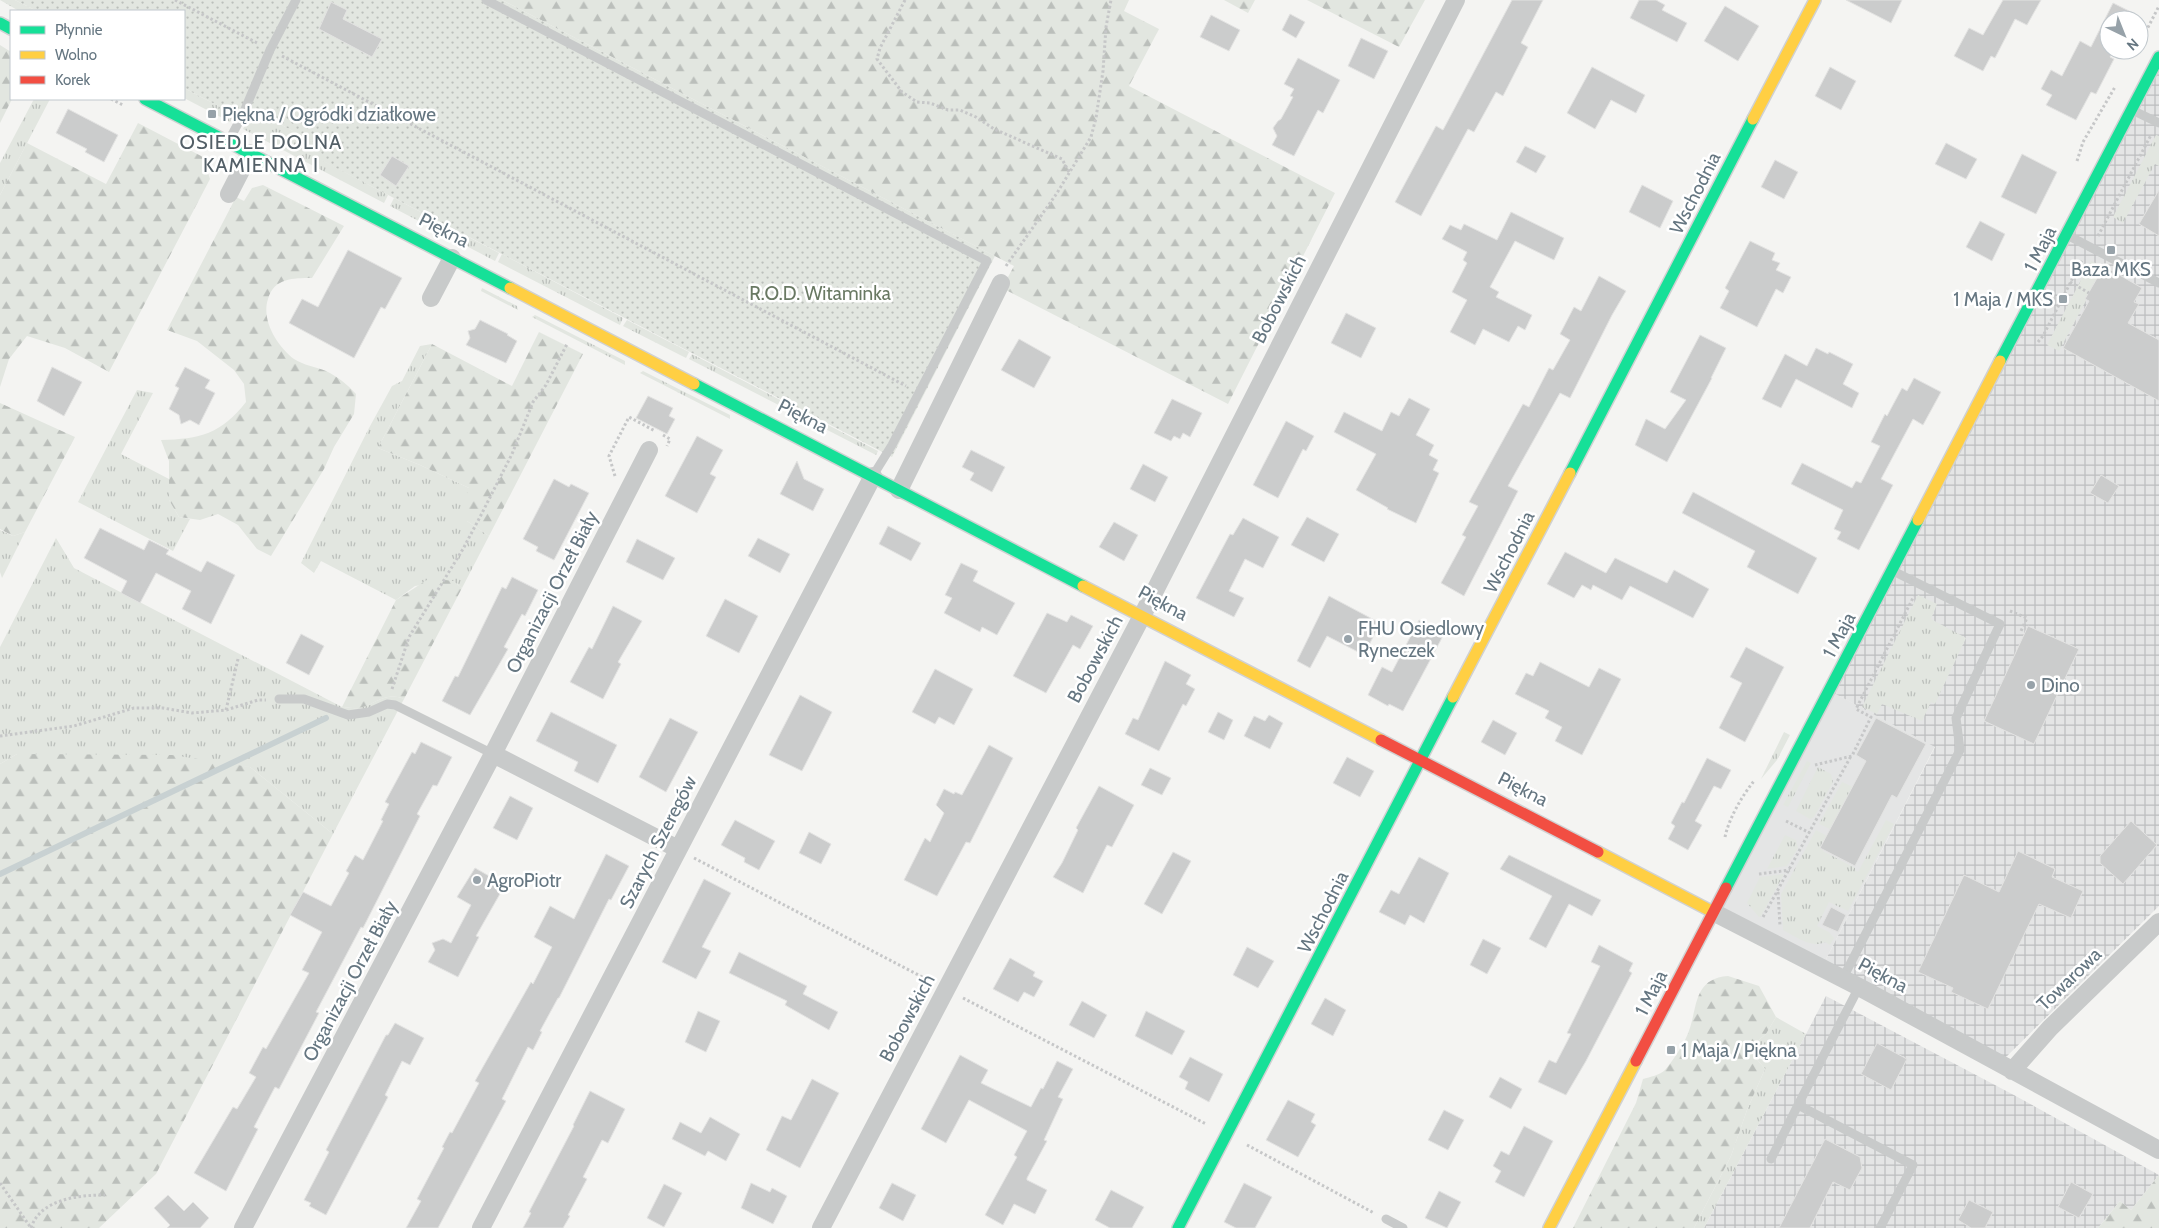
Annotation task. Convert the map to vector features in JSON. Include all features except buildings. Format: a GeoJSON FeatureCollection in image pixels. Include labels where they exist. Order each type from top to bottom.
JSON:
{"type":"FeatureCollection","features":[{"type":"Feature","properties":{"kind":"street","name":"Bobowskich"},"geometry":{"type":"LineString","coordinates":[[821,1228],[1142,616],[1456,0]]}},
{"type":"Feature","properties":{"kind":"street","name":"Wschodnia"},"geometry":{"type":"LineString","coordinates":[[1178,1228],[1815,0]]}},
{"type":"Feature","properties":{"kind":"street","name":"1 Maja"},"geometry":{"type":"LineString","coordinates":[[1549,1228],[2159,57]]}},
{"type":"Feature","properties":{"kind":"street","name":"Piękna"},"geometry":{"type":"LineString","coordinates":[[147,100],[1859,986],[2159,1150]]}},
{"type":"Feature","properties":{"kind":"street"},"geometry":{"type":"LineString","coordinates":[[229,194],[250,153]]}},
{"type":"Feature","properties":{"kind":"street"},"geometry":{"type":"LineString","coordinates":[[430,298],[452,258]]}},
{"type":"Feature","properties":{"kind":"street"},"geometry":{"type":"LineString","coordinates":[[900,490],[1001,283]]}},
{"type":"Feature","properties":{"kind":"street","name":"Organizacji Orzeł Biały"},"geometry":{"type":"LineString","coordinates":[[243,1228],[493,754],[649,450]]}},
{"type":"Feature","properties":{"kind":"street","name":"Szarych Szeregów"},"geometry":{"type":"LineString","coordinates":[[481,1228],[684,852],[873,476]]}},
{"type":"Feature","properties":{"kind":"street"},"geometry":{"type":"LineString","coordinates":[[493,754],[684,852]]}},
{"type":"Feature","properties":{"kind":"street","name":"Towarowa"},"geometry":{"type":"LineString","coordinates":[[2012,1071],[2050,1028],[2159,922]]}},
{"type":"Feature","properties":{"kind":"lane"},"geometry":{"type":"LineString","coordinates":[[228,142],[243,114],[270,50],[296,0]]}},
{"type":"Feature","properties":{"kind":"lane"},"geometry":{"type":"LineString","coordinates":[[486,0],[987,261],[892,445],[873,476]]}},
{"type":"Feature","properties":{"kind":"lane"},"geometry":{"type":"LineString","coordinates":[[2132,109],[2155,121]]}},
{"type":"Feature","properties":{"kind":"lane"},"geometry":{"type":"LineString","coordinates":[[2067,235],[2159,283]]}},
{"type":"Feature","properties":{"kind":"lane"},"geometry":{"type":"LineString","coordinates":[[1843,978],[1960,750],[1956,718],[2000,624],[1892,570]]}},
{"type":"Feature","properties":{"kind":"lane"},"geometry":{"type":"LineString","coordinates":[[279,699],[304,699],[348,715],[370,712],[387,704],[406,709],[493,754]]}},
{"type":"Feature","properties":{"kind":"lane"},"geometry":{"type":"LineString","coordinates":[[1771,1159],[1859,986]]}},
{"type":"Feature","properties":{"kind":"lane"},"geometry":{"type":"LineString","coordinates":[[1798,1105],[1913,1164],[1880,1228]]}},
{"type":"Feature","properties":{"kind":"lane"},"geometry":{"type":"LineString","coordinates":[[1386,1219],[1403,1228]]}},
{"type":"Feature","properties":{"kind":"path"},"geometry":{"type":"LineString","coordinates":[[175,0],[919,393]]}},
{"type":"Feature","properties":{"kind":"path"},"geometry":{"type":"LineString","coordinates":[[905,0],[880,48],[877,59],[902,92],[917,102],[930,103],[948,110],[960,110],[969,113],[994,129],[1051,152],[1062,158],[1069,172]]}},
{"type":"Feature","properties":{"kind":"path"},"geometry":{"type":"LineString","coordinates":[[1001,283],[1006,266],[1091,137],[1096,118],[1111,0]]}},
{"type":"Feature","properties":{"kind":"path"},"geometry":{"type":"LineString","coordinates":[[2149,26],[2159,6]]}},
{"type":"Feature","properties":{"kind":"path"},"geometry":{"type":"LineString","coordinates":[[2089,246],[2098,236],[2152,134],[2155,121]]}},
{"type":"Feature","properties":{"kind":"path"},"geometry":{"type":"LineString","coordinates":[[2070,282],[2089,293]]}},
{"type":"Feature","properties":{"kind":"path"},"geometry":{"type":"LineString","coordinates":[[387,704],[409,637],[480,517],[512,454],[533,402],[546,385],[568,340]]}},
{"type":"Feature","properties":{"kind":"path"},"geometry":{"type":"LineString","coordinates":[[628,420],[629,417],[670,439]]}},
{"type":"Feature","properties":{"kind":"path"},"geometry":{"type":"LineString","coordinates":[[1762,921],[1871,718],[1856,709],[1915,594]]}},
{"type":"Feature","properties":{"kind":"path"},"geometry":{"type":"LineString","coordinates":[[226,710],[238,659]]}},
{"type":"Feature","properties":{"kind":"path"},"geometry":{"type":"LineString","coordinates":[[0,736],[74,726],[134,708],[163,708],[192,713],[226,710],[258,700],[279,699]]}},
{"type":"Feature","properties":{"kind":"path"},"geometry":{"type":"LineString","coordinates":[[1811,773],[1815,765],[1852,756]]}},
{"type":"Feature","properties":{"kind":"path"},"geometry":{"type":"LineString","coordinates":[[1790,813],[1785,821],[1810,833]]}},
{"type":"Feature","properties":{"kind":"path"},"geometry":{"type":"LineString","coordinates":[[684,852],[937,984]]}},
{"type":"Feature","properties":{"kind":"path"},"geometry":{"type":"LineString","coordinates":[[1754,881],[1762,865]]}},
{"type":"Feature","properties":{"kind":"path"},"geometry":{"type":"LineString","coordinates":[[1758,874],[1790,869]]}},
{"type":"Feature","properties":{"kind":"path"},"geometry":{"type":"LineString","coordinates":[[1778,891],[1781,931]]}},
{"type":"Feature","properties":{"kind":"path"},"geometry":{"type":"LineString","coordinates":[[960,996],[1386,1219]]}},
{"type":"Feature","properties":{"kind":"path"},"geometry":{"type":"LineString","coordinates":[[0,1183],[31,1228]]}},
{"type":"Feature","properties":{"kind":"path"},"geometry":{"type":"LineString","coordinates":[[31,1228],[42,1210],[56,1203],[75,1196],[105,1195]]}},
{"type":"Feature","properties":{"kind":"shaded area"},"geometry":{"type":"Polygon","coordinates":[[[2159,59],[2159,906],[2003,1060],[1823,965],[1935,747],[1830,691],[2159,59]]]}},
{"type":"Feature","properties":{"kind":"shaded area"},"geometry":{"type":"Polygon","coordinates":[[[1830,691],[1935,746],[1823,965],[1716,910],[1830,691]]]}},
{"type":"Feature","properties":{"kind":"shaded area"},"geometry":{"type":"Polygon","coordinates":[[[1826,996],[2012,1094],[2159,1175],[2131,1210],[2120,1201],[2098,1228],[1704,1228],[1826,996]]]}},
{"type":"Feature","properties":{"kind":"green space"},"geometry":{"type":"Polygon","coordinates":[[[0,0],[15,0],[35,10],[17,10],[0,0]]]}},
{"type":"Feature","properties":{"kind":"green space","name":"R.O.D. Witaminka"},"geometry":{"type":"Polygon","coordinates":[[[15,0],[502,0],[995,256],[892,457],[317,158],[321,146],[261,114],[250,117],[237,111],[230,112],[185,89],[185,10],[35,10],[15,0]]]}},
{"type":"Feature","properties":{"kind":"green space"},"geometry":{"type":"Polygon","coordinates":[[[502,0],[1129,0],[1124,11],[1159,29],[1129,86],[1335,193],[1228,404],[1002,288],[1014,266],[502,0]]]}},
{"type":"Feature","properties":{"kind":"green space"},"geometry":{"type":"Polygon","coordinates":[[[1224,0],[1255,0],[1248,13],[1224,0]]]}},
{"type":"Feature","properties":{"kind":"green space"},"geometry":{"type":"Polygon","coordinates":[[[1307,0],[1425,0],[1399,47],[1307,0]]]}},
{"type":"Feature","properties":{"kind":"green space"},"geometry":{"type":"Polygon","coordinates":[[[0,45],[10,51],[12,100],[0,123],[0,45]]]}},
{"type":"Feature","properties":{"kind":"green space"},"geometry":{"type":"Polygon","coordinates":[[[185,89],[230,112],[237,110],[230,122],[185,99],[185,89]]]}},
{"type":"Feature","properties":{"kind":"green space"},"geometry":{"type":"Polygon","coordinates":[[[33,100],[49,100],[0,195],[0,163],[33,100]]]}},
{"type":"Feature","properties":{"kind":"green space"},"geometry":{"type":"Polygon","coordinates":[[[261,114],[321,146],[318,158],[388,195],[384,203],[243,129],[250,117],[261,114]]]}},
{"type":"Feature","properties":{"kind":"green space"},"geometry":{"type":"Polygon","coordinates":[[[138,123],[203,157],[210,179],[109,372],[65,348],[27,336],[9,359],[0,387],[0,195],[27,143],[106,184],[138,123]]]}},
{"type":"Feature","properties":{"kind":"green space"},"geometry":{"type":"Polygon","coordinates":[[[2156,135],[2159,136],[2159,166],[2155,164],[2123,223],[2113,217],[2156,135]]]}},
{"type":"Feature","properties":{"kind":"green space"},"geometry":{"type":"Polygon","coordinates":[[[263,185],[344,226],[312,278],[291,279],[280,283],[271,292],[266,307],[272,332],[288,354],[298,361],[326,371],[346,384],[356,394],[354,414],[334,447],[324,469],[271,556],[257,549],[238,525],[218,514],[200,520],[179,517],[169,500],[169,461],[161,440],[187,438],[209,433],[228,421],[246,402],[244,384],[234,370],[197,341],[167,330],[236,197],[244,201],[252,188],[263,185]]]}},
{"type":"Feature","properties":{"kind":"green space"},"geometry":{"type":"Polygon","coordinates":[[[394,198],[499,253],[495,261],[390,206],[394,198]]]}},
{"type":"Feature","properties":{"kind":"green space"},"geometry":{"type":"Polygon","coordinates":[[[502,254],[623,318],[620,325],[498,262],[502,254]]]}},
{"type":"Feature","properties":{"kind":"green space"},"geometry":{"type":"Polygon","coordinates":[[[2091,261],[2104,267],[2059,351],[2047,345],[2091,261]]]}},
{"type":"Feature","properties":{"kind":"green space"},"geometry":{"type":"Polygon","coordinates":[[[482,288],[517,306],[518,310],[481,291],[482,288]]]}},
{"type":"Feature","properties":{"kind":"green space"},"geometry":{"type":"Polygon","coordinates":[[[535,315],[625,361],[625,365],[532,317],[535,315]]]}},
{"type":"Feature","properties":{"kind":"green space"},"geometry":{"type":"Polygon","coordinates":[[[627,320],[689,352],[686,358],[623,326],[627,320]]]}},
{"type":"Feature","properties":{"kind":"green space"},"geometry":{"type":"Polygon","coordinates":[[[539,332],[583,354],[489,536],[467,521],[460,512],[469,488],[378,448],[432,344],[512,386],[539,332]]]}},
{"type":"Feature","properties":{"kind":"green space"},"geometry":{"type":"Polygon","coordinates":[[[432,344],[378,448],[469,488],[467,521],[489,536],[462,588],[453,581],[415,586],[396,600],[321,561],[314,573],[301,563],[392,386],[402,381],[420,346],[432,344]]]}},
{"type":"Feature","properties":{"kind":"green space"},"geometry":{"type":"Polygon","coordinates":[[[692,354],[878,451],[876,455],[689,359],[692,354]]]}},
{"type":"Feature","properties":{"kind":"green space"},"geometry":{"type":"Polygon","coordinates":[[[643,371],[730,415],[730,419],[640,373],[643,371]]]}},
{"type":"Feature","properties":{"kind":"green space"},"geometry":{"type":"Polygon","coordinates":[[[137,390],[153,393],[121,454],[169,479],[169,500],[179,517],[190,519],[173,551],[78,502],[137,390]]]}},
{"type":"Feature","properties":{"kind":"green space"},"geometry":{"type":"Polygon","coordinates":[[[0,403],[75,437],[25,532],[13,536],[0,529],[0,403]]]}},
{"type":"Feature","properties":{"kind":"green space"},"geometry":{"type":"Polygon","coordinates":[[[0,530],[13,536],[25,532],[2,578],[0,572],[0,530]]]}},
{"type":"Feature","properties":{"kind":"green space"},"geometry":{"type":"Polygon","coordinates":[[[56,538],[74,568],[342,707],[358,708],[391,697],[404,699],[333,834],[250,767],[17,754],[0,764],[0,647],[56,538]]]}},
{"type":"Feature","properties":{"kind":"green space"},"geometry":{"type":"Polygon","coordinates":[[[430,578],[453,581],[462,588],[404,699],[391,697],[359,708],[342,707],[396,600],[430,578]]]}},
{"type":"Feature","properties":{"kind":"green space"},"geometry":{"type":"Polygon","coordinates":[[[1918,595],[1937,604],[1931,619],[1966,638],[1935,704],[1931,702],[1922,721],[1882,704],[1877,714],[1862,707],[1918,595]]]}},
{"type":"Feature","properties":{"kind":"green space"},"geometry":{"type":"Polygon","coordinates":[[[1784,732],[1790,735],[1777,760],[1761,779],[1784,732]]]}},
{"type":"Feature","properties":{"kind":"green space"},"geometry":{"type":"Polygon","coordinates":[[[17,754],[172,755],[250,767],[333,834],[156,1174],[99,1228],[0,1228],[0,764],[17,754]]]}},
{"type":"Feature","properties":{"kind":"green space"},"geometry":{"type":"Polygon","coordinates":[[[1807,761],[1811,763],[1788,807],[1783,805],[1807,761]]]}},
{"type":"Feature","properties":{"kind":"green space"},"geometry":{"type":"Polygon","coordinates":[[[1818,767],[1831,774],[1833,782],[1814,817],[1810,819],[1796,811],[1818,767]]]}},
{"type":"Feature","properties":{"kind":"green space"},"geometry":{"type":"Polygon","coordinates":[[[1842,782],[1853,787],[1830,829],[1819,824],[1842,782]]]}},
{"type":"Feature","properties":{"kind":"green space"},"geometry":{"type":"Polygon","coordinates":[[[1886,820],[1894,824],[1848,911],[1829,902],[1817,926],[1829,932],[1834,938],[1830,945],[1825,942],[1820,944],[1809,943],[1783,930],[1781,894],[1816,830],[1827,836],[1823,851],[1855,868],[1858,872],[1886,820]]]}},
{"type":"Feature","properties":{"kind":"green space"},"geometry":{"type":"Polygon","coordinates":[[[1785,835],[1796,840],[1798,848],[1787,866],[1767,869],[1785,835]]]}},
{"type":"Feature","properties":{"kind":"green space"},"geometry":{"type":"Polygon","coordinates":[[[1784,874],[1759,917],[1747,903],[1760,877],[1784,874]]]}},
{"type":"Feature","properties":{"kind":"green space"},"geometry":{"type":"Polygon","coordinates":[[[1728,976],[1759,986],[1776,1017],[1766,1034],[1748,1049],[1765,1069],[1747,1110],[1731,1156],[1694,1228],[1573,1228],[1636,1103],[1643,1079],[1663,1072],[1676,1055],[1690,1028],[1701,990],[1707,983],[1716,978],[1728,976]]]}},
{"type":"Feature","properties":{"kind":"green space"},"geometry":{"type":"Polygon","coordinates":[[[1776,1017],[1806,1034],[1704,1228],[1694,1228],[1731,1156],[1747,1110],[1765,1069],[1748,1049],[1766,1034],[1776,1017]]]}},
{"type":"Feature","properties":{"kind":"green space"},"geometry":{"type":"Polygon","coordinates":[[[2159,1175],[2159,1228],[2098,1228],[2120,1201],[2131,1210],[2159,1175]]]}},
{"type":"Feature","properties":{"kind":"waterway"},"geometry":{"type":"LineString","coordinates":[[0,874],[326,718]]}},
{"type":"Feature","properties":{"kind":"traffic: fast"},"geometry":{"type":"LineString","coordinates":[[0,23],[10,28]]}},
{"type":"Feature","properties":{"kind":"traffic: fast"},"geometry":{"type":"LineString","coordinates":[[2000,361],[2159,57]]}},
{"type":"Feature","properties":{"kind":"traffic: fast"},"geometry":{"type":"LineString","coordinates":[[147,100],[510,288]]}},
{"type":"Feature","properties":{"kind":"traffic: fast"},"geometry":{"type":"LineString","coordinates":[[1570,473],[1753,119]]}},
{"type":"Feature","properties":{"kind":"traffic: fast"},"geometry":{"type":"LineString","coordinates":[[694,384],[1083,586]]}},
{"type":"Feature","properties":{"kind":"traffic: fast"},"geometry":{"type":"LineString","coordinates":[[1726,888],[1918,520]]}},
{"type":"Feature","properties":{"kind":"traffic: fast"},"geometry":{"type":"LineString","coordinates":[[1178,1228],[1453,697]]}},
{"type":"Feature","properties":{"kind":"traffic: slow"},"geometry":{"type":"LineString","coordinates":[[1753,119],[1815,0]]}},
{"type":"Feature","properties":{"kind":"traffic: slow"},"geometry":{"type":"LineString","coordinates":[[510,288],[694,384]]}},
{"type":"Feature","properties":{"kind":"traffic: slow"},"geometry":{"type":"LineString","coordinates":[[1918,520],[2000,361]]}},
{"type":"Feature","properties":{"kind":"traffic: slow"},"geometry":{"type":"LineString","coordinates":[[1453,697],[1570,473]]}},
{"type":"Feature","properties":{"kind":"traffic: slow"},"geometry":{"type":"LineString","coordinates":[[1083,586],[1381,740]]}},
{"type":"Feature","properties":{"kind":"traffic: slow"},"geometry":{"type":"LineString","coordinates":[[1598,852],[1713,912]]}},
{"type":"Feature","properties":{"kind":"traffic: slow"},"geometry":{"type":"LineString","coordinates":[[1549,1228],[1636,1061]]}},
{"type":"Feature","properties":{"kind":"traffic: jam"},"geometry":{"type":"LineString","coordinates":[[1381,740],[1598,852]]}},
{"type":"Feature","properties":{"kind":"traffic: jam"},"geometry":{"type":"LineString","coordinates":[[1636,1061],[1726,888]]}},
{"type":"Feature","properties":{"kind":"place","name":"Piękna / Ogródki działkowe"},"geometry":{"type":"Point","coordinates":[212,114]}},
{"type":"Feature","properties":{"kind":"place","name":"Baza MKS"},"geometry":{"type":"Point","coordinates":[2111,250]}},
{"type":"Feature","properties":{"kind":"place","name":"1 Maja / MKS"},"geometry":{"type":"Point","coordinates":[2063,299]}},
{"type":"Feature","properties":{"kind":"place","name":"FHU Osiedlowy Ryneczek"},"geometry":{"type":"Point","coordinates":[1348,639]}},
{"type":"Feature","properties":{"kind":"place","name":"Dino"},"geometry":{"type":"Point","coordinates":[2031,685]}},
{"type":"Feature","properties":{"kind":"place","name":"AgroPiotr"},"geometry":{"type":"Point","coordinates":[477,880]}},
{"type":"Feature","properties":{"kind":"place","name":"1 Maja / Piękna"},"geometry":{"type":"Point","coordinates":[1671,1050]}},
{"type":"Feature","properties":{"kind":"district","name":"OSIEDLE DOLNA KAMIENNA I"},"geometry":{"type":"Point","coordinates":[261,154]}}]}
